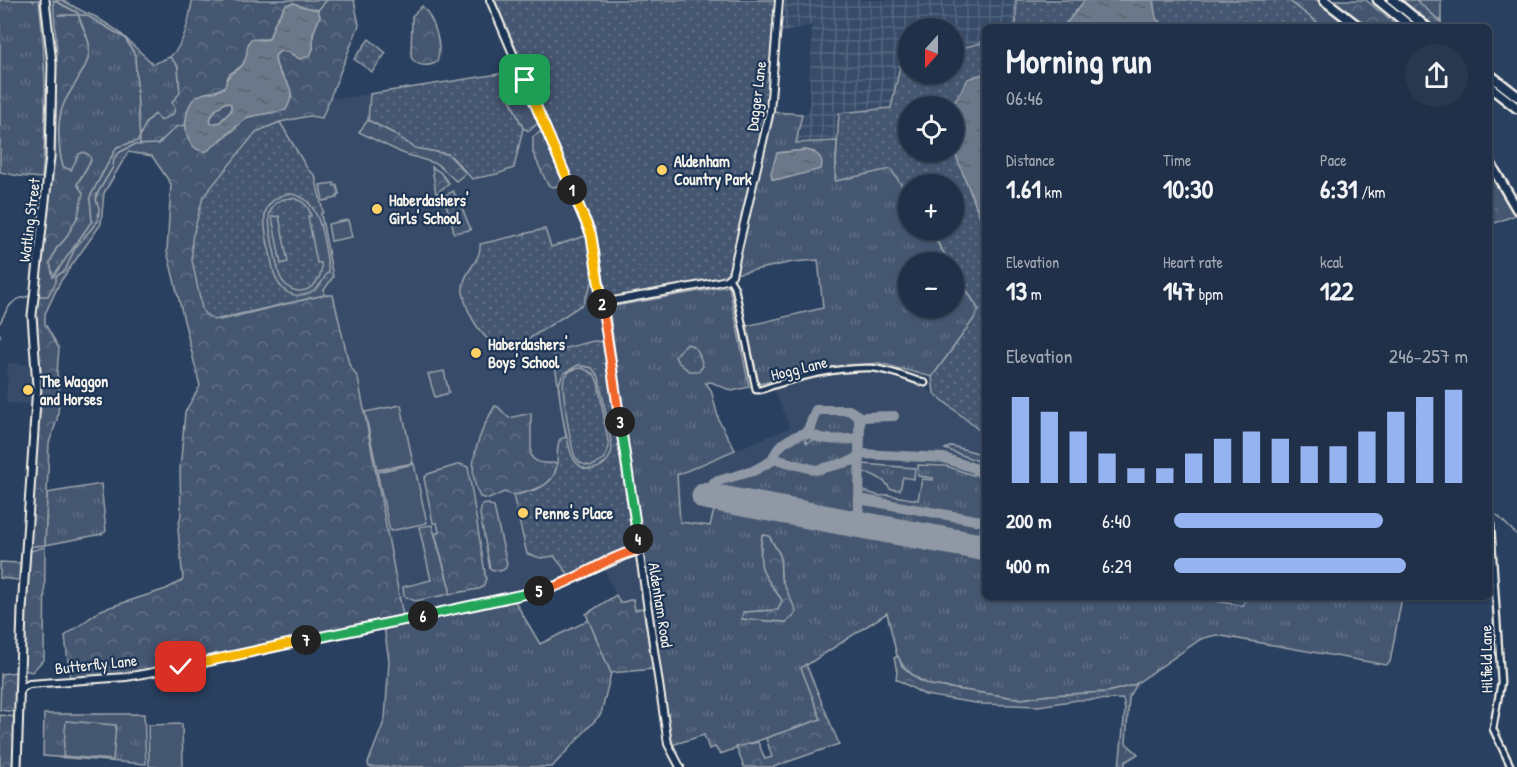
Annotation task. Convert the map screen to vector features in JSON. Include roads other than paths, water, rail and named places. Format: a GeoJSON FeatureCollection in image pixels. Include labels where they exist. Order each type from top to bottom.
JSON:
{"type":"FeatureCollection","features":[{"type":"Feature","properties":{"kind":"highway"},"geometry":{"type":"LineString","coordinates":[[1324,0],[1355,24]]}},
{"type":"Feature","properties":{"kind":"highway"},"geometry":{"type":"LineString","coordinates":[[1378,0],[1407,24]]}},
{"type":"Feature","properties":{"kind":"highway"},"geometry":{"type":"LineString","coordinates":[[1392,0],[1422,24]]}},
{"type":"Feature","properties":{"kind":"highway"},"geometry":{"type":"LineString","coordinates":[[1492,77],[1517,96]]}},
{"type":"Feature","properties":{"kind":"highway"},"geometry":{"type":"LineString","coordinates":[[1492,89],[1517,108]]}},
{"type":"Feature","properties":{"kind":"highway"},"geometry":{"type":"LineString","coordinates":[[1492,166],[1517,209]]}},
{"type":"Feature","properties":{"kind":"main road","name":"Watling Street"},"geometry":{"type":"LineString","coordinates":[[17,767],[23,682],[22,610],[37,386],[32,307],[50,157],[52,64],[45,0]]}},
{"type":"Feature","properties":{"kind":"street","name":"Aldenham Road"},"geometry":{"type":"LineString","coordinates":[[490,0],[591,234],[668,744],[680,767]]}},
{"type":"Feature","properties":{"kind":"street","name":"Dagger Lane"},"geometry":{"type":"LineString","coordinates":[[729,278],[734,272],[768,122],[779,0]]}},
{"type":"Feature","properties":{"kind":"street"},"geometry":{"type":"LineString","coordinates":[[602,303],[718,282],[729,278]]}},
{"type":"Feature","properties":{"kind":"street","name":"Hogg Lane"},"geometry":{"type":"LineString","coordinates":[[729,278],[735,288],[756,390],[801,377],[841,370],[872,368],[925,383]]}},
{"type":"Feature","properties":{"kind":"street","name":"Hilfield Lane"},"geometry":{"type":"LineString","coordinates":[[1492,541],[1501,682],[1493,729],[1511,767]]}},
{"type":"Feature","properties":{"kind":"street","name":"Butterfly Lane"},"geometry":{"type":"LineString","coordinates":[[23,682],[42,683],[126,677],[549,589],[639,550]]}},
{"type":"Feature","properties":{"kind":"water"},"geometry":{"type":"Polygon","coordinates":[[[1085,0],[1153,0],[1156,18],[1161,24],[1065,24],[1085,0]]]}},
{"type":"Feature","properties":{"kind":"water"},"geometry":{"type":"Polygon","coordinates":[[[294,3],[318,10],[320,16],[313,34],[313,49],[310,56],[300,59],[288,52],[280,51],[275,56],[276,65],[290,87],[290,100],[286,110],[248,117],[207,151],[196,149],[189,140],[186,130],[187,111],[192,101],[199,95],[224,87],[230,74],[242,66],[245,61],[251,39],[269,39],[275,22],[286,5],[294,3]],[[226,102],[218,108],[213,113],[210,122],[212,124],[220,122],[231,111],[231,104],[226,102]]]}},
{"type":"Feature","properties":{"kind":"water"},"geometry":{"type":"Polygon","coordinates":[[[982,74],[982,221],[958,162],[964,162],[964,96],[958,96],[968,79],[982,74]]]}},
{"type":"Feature","properties":{"kind":"water"},"geometry":{"type":"Polygon","coordinates":[[[805,150],[821,158],[821,169],[783,179],[772,179],[771,173],[777,153],[805,150]]]}},
{"type":"Feature","properties":{"kind":"waterway"},"geometry":{"type":"LineString","coordinates":[[318,10],[327,0]]}},
{"type":"Feature","properties":{"kind":"waterway"},"geometry":{"type":"LineString","coordinates":[[58,15],[86,15],[125,38],[135,55],[140,144]]}},
{"type":"Feature","properties":{"kind":"waterway"},"geometry":{"type":"LineString","coordinates":[[36,296],[48,296],[56,282],[56,276],[65,271],[75,248],[98,221],[97,194],[113,167],[114,158],[134,145],[158,144],[176,127],[185,125]]}},
{"type":"Feature","properties":{"kind":"waterway"},"geometry":{"type":"LineString","coordinates":[[0,323],[11,304],[31,296]]}},
{"type":"Feature","properties":{"kind":"waterway"},"geometry":{"type":"LineString","coordinates":[[1497,515],[1517,535]]}},
{"type":"Feature","properties":{"kind":"place","name":"Aldenham Country Park"},"geometry":{"type":"Point","coordinates":[662,170]}},
{"type":"Feature","properties":{"kind":"place","name":"Haberdashers' Girls' School"},"geometry":{"type":"Point","coordinates":[377,209]}},
{"type":"Feature","properties":{"kind":"place","name":"Haberdashers' Boys' School"},"geometry":{"type":"Point","coordinates":[476,353]}},
{"type":"Feature","properties":{"kind":"place","name":"The Waggon and Horses"},"geometry":{"type":"Point","coordinates":[28,390]}},
{"type":"Feature","properties":{"kind":"place","name":"Penne's Place"},"geometry":{"type":"Point","coordinates":[523,513]}}]}
